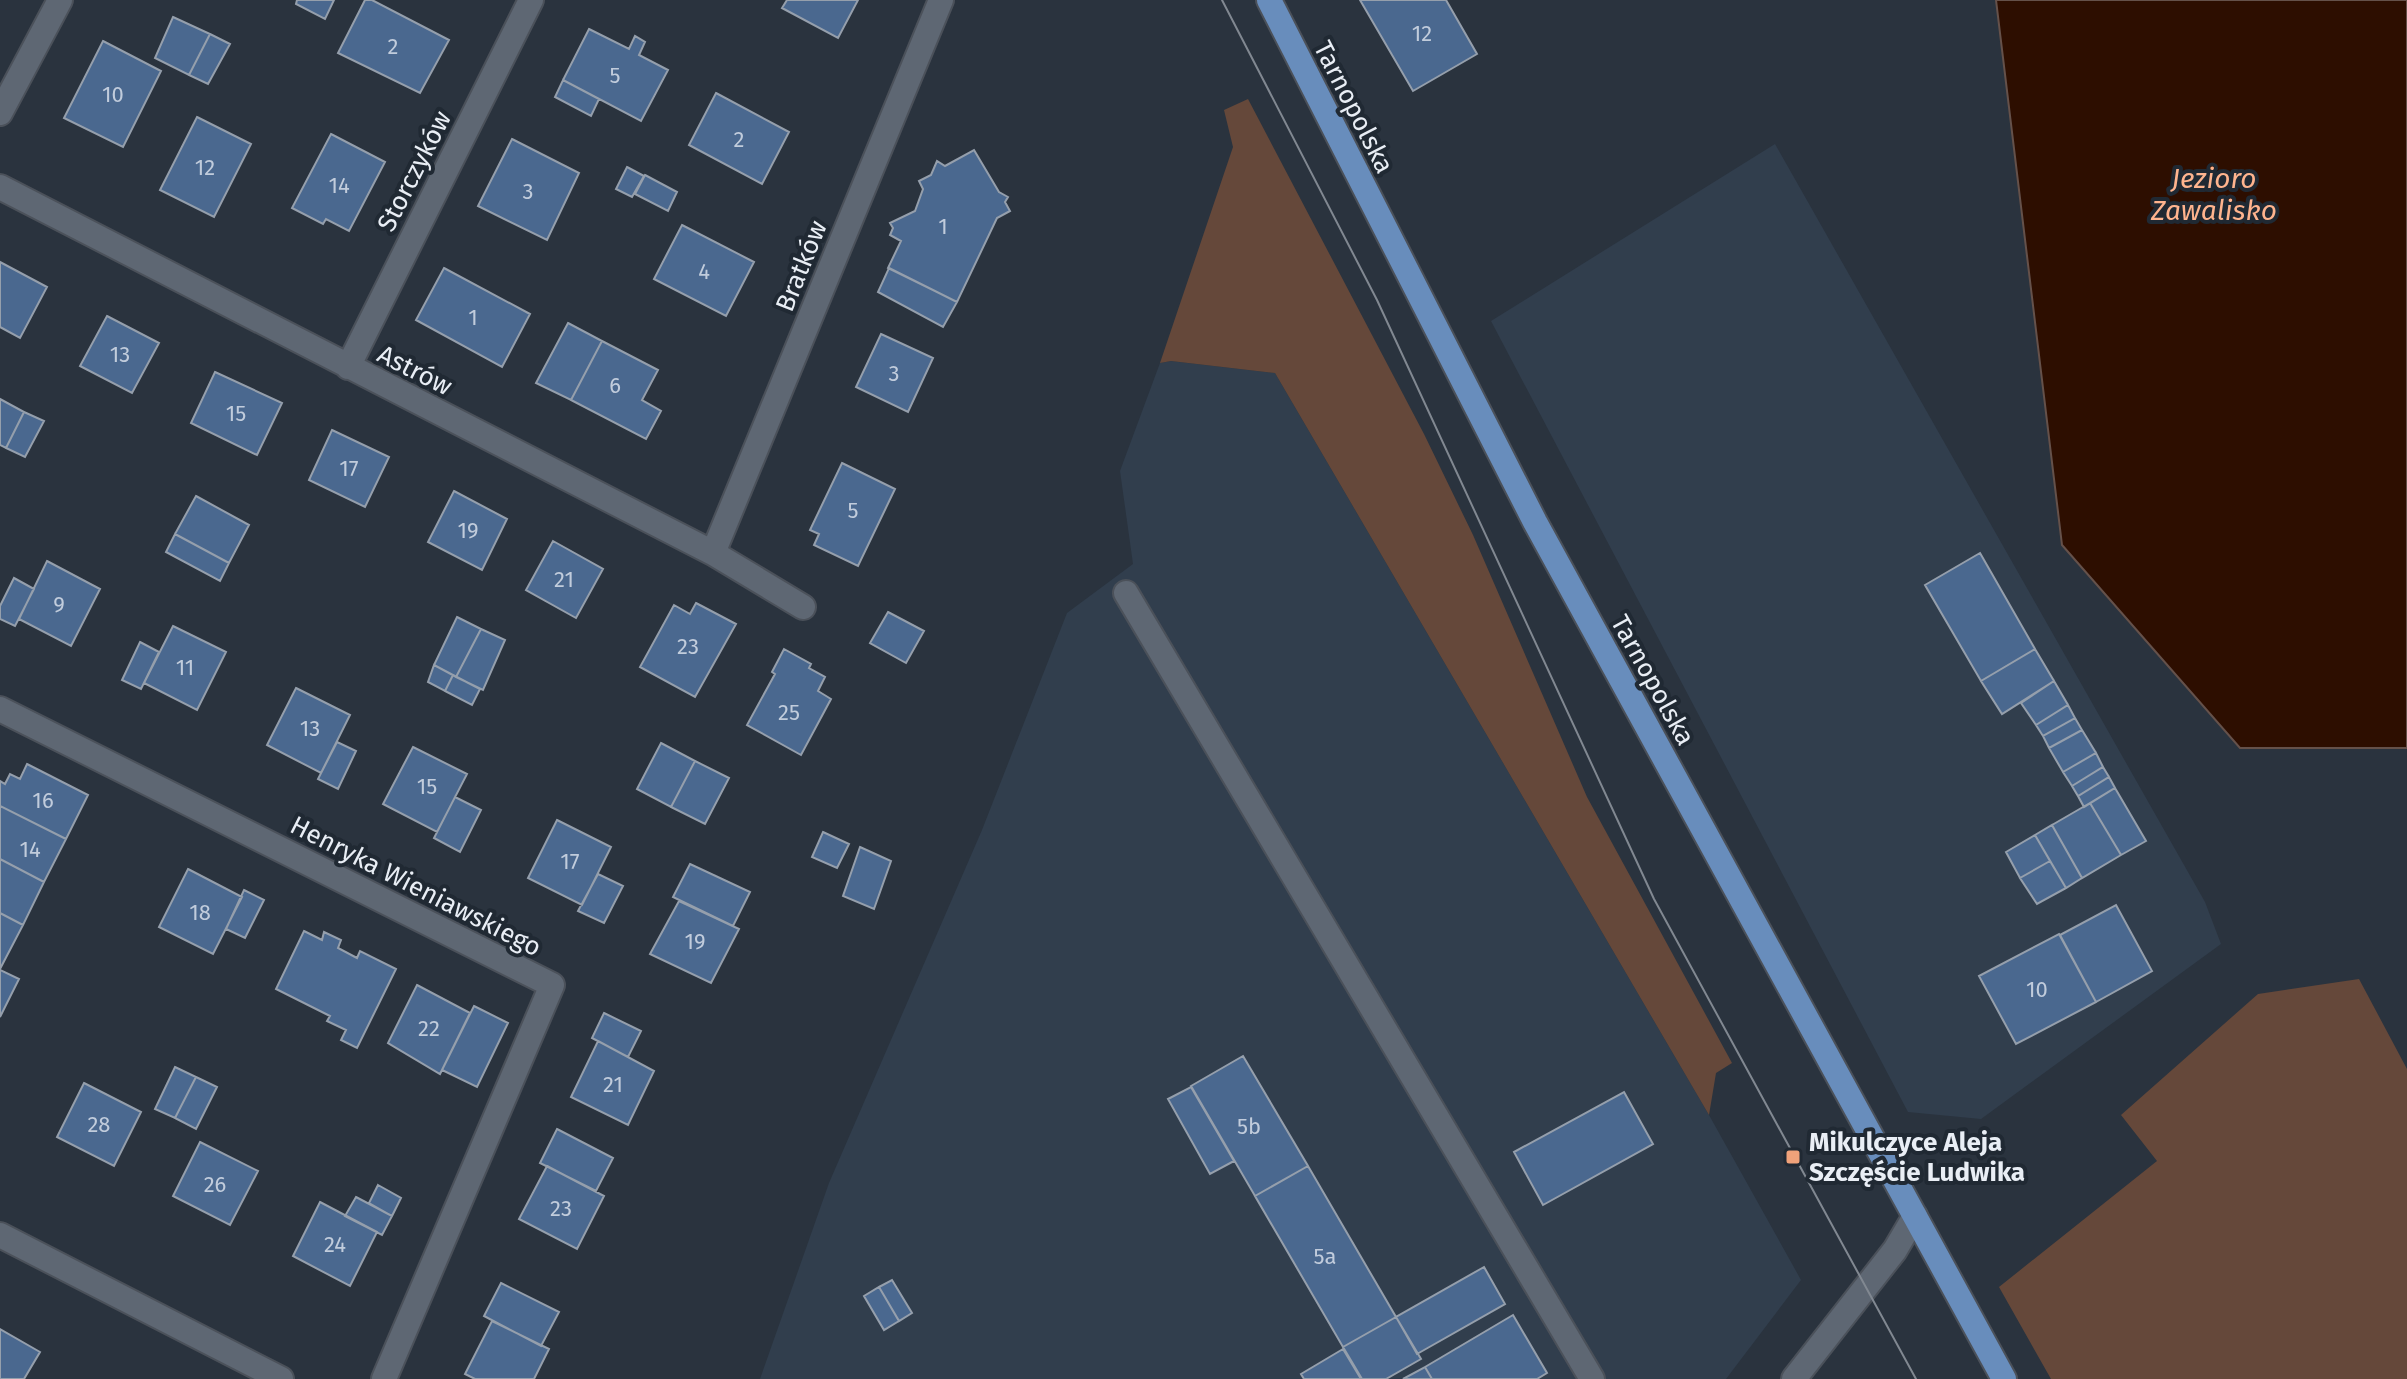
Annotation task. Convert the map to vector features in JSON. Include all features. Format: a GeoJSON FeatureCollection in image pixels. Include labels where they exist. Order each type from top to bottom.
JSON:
{"type":"FeatureCollection","features":[{"type":"Feature","properties":{"kind":"main road","name":"Tarnopolska"},"geometry":{"type":"LineString","coordinates":[[1269,0],[1501,458],[2004,1379]]}},
{"type":"Feature","properties":{"kind":"street"},"geometry":{"type":"LineString","coordinates":[[0,113],[60,0]]}},
{"type":"Feature","properties":{"kind":"street","name":"Storczyków"},"geometry":{"type":"LineString","coordinates":[[348,367],[531,0]]}},
{"type":"Feature","properties":{"kind":"street","name":"Bratków"},"geometry":{"type":"LineString","coordinates":[[713,553],[941,0]]}},
{"type":"Feature","properties":{"kind":"street","name":"Astrów"},"geometry":{"type":"LineString","coordinates":[[0,187],[713,553],[803,607]]}},
{"type":"Feature","properties":{"kind":"street"},"geometry":{"type":"LineString","coordinates":[[1126,593],[1592,1379]]}},
{"type":"Feature","properties":{"kind":"street","name":"Henryka Wieniawskiego"},"geometry":{"type":"LineString","coordinates":[[0,709],[552,985],[384,1379]]}},
{"type":"Feature","properties":{"kind":"street"},"geometry":{"type":"LineString","coordinates":[[1794,1379],[1895,1250],[1915,1216]]}},
{"type":"Feature","properties":{"kind":"street"},"geometry":{"type":"LineString","coordinates":[[0,1235],[281,1379]]}},
{"type":"Feature","properties":{"kind":"shaded area"},"geometry":{"type":"Polygon","coordinates":[[[1248,99],[1424,434],[1473,535],[1587,797],[1732,1063],[1716,1073],[1709,1115],[1275,373],[1171,361],[1160,363],[1233,147],[1224,110],[1248,99]]]}},
{"type":"Feature","properties":{"kind":"shaded area"},"geometry":{"type":"Polygon","coordinates":[[[1775,144],[2205,902],[2221,944],[1981,1119],[1908,1112],[1491,321],[1775,144]]]}},
{"type":"Feature","properties":{"kind":"shaded area"},"geometry":{"type":"Polygon","coordinates":[[[1171,361],[1275,373],[1709,1115],[1801,1280],[1726,1379],[760,1379],[829,1183],[982,830],[1067,613],[1133,564],[1120,471],[1160,363],[1171,361]]]}},
{"type":"Feature","properties":{"kind":"shaded area"},"geometry":{"type":"Polygon","coordinates":[[[2359,979],[2407,1069],[2407,1379],[2051,1379],[1999,1287],[2157,1161],[2121,1115],[2258,994],[2359,979]]]}},
{"type":"Feature","properties":{"kind":"water","name":"Jezioro Zawalisko"},"geometry":{"type":"Polygon","coordinates":[[[1996,0],[2407,0],[2407,748],[2240,748],[2062,545],[1996,0]]]}},
{"type":"Feature","properties":{"kind":"building"},"geometry":{"type":"Polygon","coordinates":[[[297,0],[334,0],[325,19],[296,4],[297,0]]]}},
{"type":"Feature","properties":{"kind":"building"},"geometry":{"type":"Polygon","coordinates":[[[365,0],[372,0],[449,40],[420,93],[338,53],[365,0]]]}},
{"type":"Feature","properties":{"kind":"building"},"geometry":{"type":"Polygon","coordinates":[[[787,0],[858,0],[838,38],[782,8],[787,0]]]}},
{"type":"Feature","properties":{"kind":"building"},"geometry":{"type":"Polygon","coordinates":[[[1360,0],[1446,0],[1477,54],[1413,91],[1360,0]]]}},
{"type":"Feature","properties":{"kind":"building"},"geometry":{"type":"Polygon","coordinates":[[[173,17],[210,34],[189,75],[155,58],[173,17]]]}},
{"type":"Feature","properties":{"kind":"building"},"geometry":{"type":"Polygon","coordinates":[[[589,29],[629,49],[635,36],[645,42],[639,55],[668,70],[641,121],[563,80],[589,29]]]}},
{"type":"Feature","properties":{"kind":"building"},"geometry":{"type":"Polygon","coordinates":[[[210,34],[230,44],[208,84],[189,75],[210,34]]]}},
{"type":"Feature","properties":{"kind":"building"},"geometry":{"type":"Polygon","coordinates":[[[103,41],[161,71],[123,147],[64,118],[103,41]]]}},
{"type":"Feature","properties":{"kind":"building"},"geometry":{"type":"Polygon","coordinates":[[[563,80],[599,99],[591,116],[555,97],[563,80]]]}},
{"type":"Feature","properties":{"kind":"building"},"geometry":{"type":"Polygon","coordinates":[[[716,93],[789,132],[762,184],[689,145],[716,93]]]}},
{"type":"Feature","properties":{"kind":"building"},"geometry":{"type":"Polygon","coordinates":[[[197,117],[251,144],[214,217],[160,190],[197,117]]]}},
{"type":"Feature","properties":{"kind":"building"},"geometry":{"type":"Polygon","coordinates":[[[331,134],[385,162],[349,231],[326,219],[323,224],[292,208],[331,134]]]}},
{"type":"Feature","properties":{"kind":"building"},"geometry":{"type":"Polygon","coordinates":[[[512,139],[579,173],[547,240],[478,206],[512,139]]]}},
{"type":"Feature","properties":{"kind":"building"},"geometry":{"type":"Polygon","coordinates":[[[974,150],[999,192],[1008,197],[1005,202],[1010,211],[997,218],[957,302],[888,268],[901,241],[890,235],[893,228],[890,223],[915,211],[923,189],[919,181],[931,175],[937,161],[945,166],[974,150]]]}},
{"type":"Feature","properties":{"kind":"building"},"geometry":{"type":"Polygon","coordinates":[[[627,167],[644,176],[632,197],[616,189],[627,167]]]}},
{"type":"Feature","properties":{"kind":"building"},"geometry":{"type":"Polygon","coordinates":[[[645,175],[677,192],[668,211],[635,194],[645,175]]]}},
{"type":"Feature","properties":{"kind":"building"},"geometry":{"type":"Polygon","coordinates":[[[682,225],[754,262],[726,316],[654,279],[682,225]]]}},
{"type":"Feature","properties":{"kind":"building"},"geometry":{"type":"Polygon","coordinates":[[[0,262],[47,287],[20,338],[0,327],[0,262]]]}},
{"type":"Feature","properties":{"kind":"building"},"geometry":{"type":"Polygon","coordinates":[[[444,268],[530,314],[502,367],[416,320],[444,268]]]}},
{"type":"Feature","properties":{"kind":"building"},"geometry":{"type":"Polygon","coordinates":[[[889,268],[957,302],[943,327],[878,292],[889,268]]]}},
{"type":"Feature","properties":{"kind":"building"},"geometry":{"type":"Polygon","coordinates":[[[107,316],[159,343],[132,393],[80,366],[107,316]]]}},
{"type":"Feature","properties":{"kind":"building"},"geometry":{"type":"Polygon","coordinates":[[[568,323],[602,341],[571,400],[536,383],[568,323]]]}},
{"type":"Feature","properties":{"kind":"building"},"geometry":{"type":"Polygon","coordinates":[[[881,334],[933,358],[908,412],[856,387],[881,334]]]}},
{"type":"Feature","properties":{"kind":"building"},"geometry":{"type":"Polygon","coordinates":[[[602,341],[658,370],[642,400],[661,411],[646,439],[571,400],[602,341]]]}},
{"type":"Feature","properties":{"kind":"building"},"geometry":{"type":"Polygon","coordinates":[[[215,372],[282,403],[257,455],[191,423],[215,372]]]}},
{"type":"Feature","properties":{"kind":"building"},"geometry":{"type":"Polygon","coordinates":[[[0,399],[24,412],[6,448],[0,445],[0,399]]]}},
{"type":"Feature","properties":{"kind":"building"},"geometry":{"type":"Polygon","coordinates":[[[24,412],[44,421],[25,457],[6,448],[24,412]]]}},
{"type":"Feature","properties":{"kind":"building"},"geometry":{"type":"Polygon","coordinates":[[[332,430],[389,457],[365,507],[309,480],[332,430]]]}},
{"type":"Feature","properties":{"kind":"building"},"geometry":{"type":"Polygon","coordinates":[[[842,463],[895,489],[858,566],[814,545],[819,534],[810,530],[842,463]]]}},
{"type":"Feature","properties":{"kind":"building"},"geometry":{"type":"Polygon","coordinates":[[[454,491],[507,519],[482,570],[428,542],[454,491]]]}},
{"type":"Feature","properties":{"kind":"building"},"geometry":{"type":"Polygon","coordinates":[[[196,496],[249,525],[229,563],[175,534],[196,496]]]}},
{"type":"Feature","properties":{"kind":"building"},"geometry":{"type":"Polygon","coordinates":[[[175,534],[229,563],[220,581],[166,552],[175,534]]]}},
{"type":"Feature","properties":{"kind":"building"},"geometry":{"type":"Polygon","coordinates":[[[553,541],[603,569],[576,618],[526,590],[553,541]]]}},
{"type":"Feature","properties":{"kind":"building"},"geometry":{"type":"Polygon","coordinates":[[[1980,553],[2035,649],[1981,681],[1925,585],[1980,553]]]}},
{"type":"Feature","properties":{"kind":"building"},"geometry":{"type":"Polygon","coordinates":[[[47,561],[100,589],[71,646],[19,619],[47,561]]]}},
{"type":"Feature","properties":{"kind":"building"},"geometry":{"type":"Polygon","coordinates":[[[14,578],[34,589],[15,626],[0,619],[0,606],[14,578]]]}},
{"type":"Feature","properties":{"kind":"building"},"geometry":{"type":"Polygon","coordinates":[[[696,603],[736,624],[695,697],[640,667],[674,605],[690,614],[696,603]]]}},
{"type":"Feature","properties":{"kind":"building"},"geometry":{"type":"Polygon","coordinates":[[[888,612],[924,631],[906,663],[870,643],[888,612]]]}},
{"type":"Feature","properties":{"kind":"building"},"geometry":{"type":"Polygon","coordinates":[[[457,617],[481,629],[456,677],[434,665],[457,617]]]}},
{"type":"Feature","properties":{"kind":"building"},"geometry":{"type":"Polygon","coordinates":[[[173,626],[226,652],[197,710],[144,683],[173,626]]]}},
{"type":"Feature","properties":{"kind":"building"},"geometry":{"type":"Polygon","coordinates":[[[481,629],[505,640],[483,690],[456,677],[481,629]]]}},
{"type":"Feature","properties":{"kind":"building"},"geometry":{"type":"Polygon","coordinates":[[[140,642],[159,652],[141,689],[122,680],[140,642]]]}},
{"type":"Feature","properties":{"kind":"building"},"geometry":{"type":"Polygon","coordinates":[[[784,649],[811,664],[809,668],[825,677],[818,691],[831,699],[801,755],[747,725],[775,674],[772,672],[784,649]]]}},
{"type":"Feature","properties":{"kind":"building"},"geometry":{"type":"Polygon","coordinates":[[[2035,649],[2054,681],[2002,714],[1981,681],[2035,649]]]}},
{"type":"Feature","properties":{"kind":"building"},"geometry":{"type":"Polygon","coordinates":[[[434,665],[453,675],[445,691],[428,682],[434,665]]]}},
{"type":"Feature","properties":{"kind":"building"},"geometry":{"type":"Polygon","coordinates":[[[453,675],[480,689],[472,705],[445,691],[453,675]]]}},
{"type":"Feature","properties":{"kind":"building"},"geometry":{"type":"Polygon","coordinates":[[[2054,681],[2068,705],[2036,725],[2021,703],[2054,681]]]}},
{"type":"Feature","properties":{"kind":"building"},"geometry":{"type":"Polygon","coordinates":[[[296,688],[350,715],[321,773],[267,745],[296,688]]]}},
{"type":"Feature","properties":{"kind":"building"},"geometry":{"type":"Polygon","coordinates":[[[2068,705],[2075,718],[2043,736],[2036,725],[2068,705]]]}},
{"type":"Feature","properties":{"kind":"building"},"geometry":{"type":"Polygon","coordinates":[[[2075,718],[2082,730],[2049,748],[2043,736],[2075,718]]]}},
{"type":"Feature","properties":{"kind":"building"},"geometry":{"type":"Polygon","coordinates":[[[2082,730],[2096,753],[2063,772],[2049,748],[2082,730]]]}},
{"type":"Feature","properties":{"kind":"building"},"geometry":{"type":"Polygon","coordinates":[[[337,742],[356,751],[338,789],[318,779],[337,742]]]}},
{"type":"Feature","properties":{"kind":"building"},"geometry":{"type":"Polygon","coordinates":[[[661,743],[695,761],[671,807],[637,789],[661,743]]]}},
{"type":"Feature","properties":{"kind":"building"},"geometry":{"type":"Polygon","coordinates":[[[413,747],[467,774],[437,832],[383,804],[413,747]]]}},
{"type":"Feature","properties":{"kind":"building"},"geometry":{"type":"Polygon","coordinates":[[[2096,753],[2103,767],[2072,786],[2063,772],[2096,753]]]}},
{"type":"Feature","properties":{"kind":"building"},"geometry":{"type":"Polygon","coordinates":[[[695,761],[729,778],[705,824],[671,807],[695,761]]]}},
{"type":"Feature","properties":{"kind":"building"},"geometry":{"type":"Polygon","coordinates":[[[27,764],[88,795],[66,839],[0,806],[0,781],[5,784],[10,774],[20,779],[27,764]]]}},
{"type":"Feature","properties":{"kind":"building"},"geometry":{"type":"Polygon","coordinates":[[[2103,767],[2109,777],[2078,796],[2072,786],[2103,767]]]}},
{"type":"Feature","properties":{"kind":"building"},"geometry":{"type":"Polygon","coordinates":[[[2109,777],[2115,788],[2084,807],[2078,796],[2109,777]]]}},
{"type":"Feature","properties":{"kind":"building"},"geometry":{"type":"Polygon","coordinates":[[[2115,788],[2146,841],[2121,855],[2090,803],[2115,788]]]}},
{"type":"Feature","properties":{"kind":"building"},"geometry":{"type":"Polygon","coordinates":[[[455,797],[481,810],[460,852],[434,838],[455,797]]]}},
{"type":"Feature","properties":{"kind":"building"},"geometry":{"type":"Polygon","coordinates":[[[2090,803],[2121,855],[2082,878],[2052,825],[2090,803]]]}},
{"type":"Feature","properties":{"kind":"building"},"geometry":{"type":"Polygon","coordinates":[[[0,806],[66,839],[44,882],[0,859],[0,806]]]}},
{"type":"Feature","properties":{"kind":"building"},"geometry":{"type":"Polygon","coordinates":[[[557,820],[611,847],[582,905],[528,878],[557,820]]]}},
{"type":"Feature","properties":{"kind":"building"},"geometry":{"type":"Polygon","coordinates":[[[2052,825],[2082,878],[2066,888],[2035,835],[2052,825]]]}},
{"type":"Feature","properties":{"kind":"building"},"geometry":{"type":"Polygon","coordinates":[[[823,832],[849,844],[837,868],[812,857],[823,832]]]}},
{"type":"Feature","properties":{"kind":"building"},"geometry":{"type":"Polygon","coordinates":[[[2035,835],[2050,861],[2020,878],[2006,852],[2035,835]]]}},
{"type":"Feature","properties":{"kind":"building"},"geometry":{"type":"Polygon","coordinates":[[[860,847],[891,861],[874,909],[843,896],[860,847]]]}},
{"type":"Feature","properties":{"kind":"building"},"geometry":{"type":"Polygon","coordinates":[[[0,859],[44,882],[23,925],[0,913],[0,859]]]}},
{"type":"Feature","properties":{"kind":"building"},"geometry":{"type":"Polygon","coordinates":[[[2050,861],[2066,888],[2037,904],[2020,878],[2050,861]]]}},
{"type":"Feature","properties":{"kind":"building"},"geometry":{"type":"Polygon","coordinates":[[[690,864],[750,892],[733,926],[673,897],[690,864]]]}},
{"type":"Feature","properties":{"kind":"building"},"geometry":{"type":"Polygon","coordinates":[[[188,869],[242,897],[213,954],[159,927],[188,869]]]}},
{"type":"Feature","properties":{"kind":"building"},"geometry":{"type":"Polygon","coordinates":[[[598,874],[623,886],[604,923],[578,911],[598,874]]]}},
{"type":"Feature","properties":{"kind":"building"},"geometry":{"type":"Polygon","coordinates":[[[244,890],[264,900],[245,938],[226,929],[244,890]]]}},
{"type":"Feature","properties":{"kind":"building"},"geometry":{"type":"Polygon","coordinates":[[[679,901],[739,929],[711,983],[650,954],[679,901]]]}},
{"type":"Feature","properties":{"kind":"building"},"geometry":{"type":"Polygon","coordinates":[[[2116,905],[2152,971],[2096,1002],[2060,935],[2116,905]]]}},
{"type":"Feature","properties":{"kind":"building"},"geometry":{"type":"Polygon","coordinates":[[[0,913],[23,925],[0,969],[0,913]]]}},
{"type":"Feature","properties":{"kind":"building"},"geometry":{"type":"Polygon","coordinates":[[[304,931],[322,940],[324,932],[341,940],[338,948],[357,958],[360,951],[396,969],[357,1048],[341,1040],[346,1030],[327,1021],[330,1016],[276,989],[304,931]]]}},
{"type":"Feature","properties":{"kind":"building"},"geometry":{"type":"Polygon","coordinates":[[[2059,934],[2096,1002],[2016,1044],[1979,976],[2059,934]]]}},
{"type":"Feature","properties":{"kind":"building"},"geometry":{"type":"Polygon","coordinates":[[[0,970],[19,979],[0,1017],[0,970]]]}},
{"type":"Feature","properties":{"kind":"building"},"geometry":{"type":"Polygon","coordinates":[[[417,985],[470,1013],[440,1074],[388,1043],[417,985]]]}},
{"type":"Feature","properties":{"kind":"building"},"geometry":{"type":"Polygon","coordinates":[[[474,1006],[508,1023],[477,1087],[442,1070],[474,1006]]]}},
{"type":"Feature","properties":{"kind":"building"},"geometry":{"type":"Polygon","coordinates":[[[604,1013],[641,1031],[628,1057],[592,1038],[604,1013]]]}},
{"type":"Feature","properties":{"kind":"building"},"geometry":{"type":"Polygon","coordinates":[[[598,1041],[654,1071],[628,1125],[571,1097],[598,1041]]]}},
{"type":"Feature","properties":{"kind":"building"},"geometry":{"type":"Polygon","coordinates":[[[1243,1056],[1308,1166],[1255,1196],[1191,1086],[1243,1056]]]}},
{"type":"Feature","properties":{"kind":"building"},"geometry":{"type":"Polygon","coordinates":[[[175,1067],[196,1077],[175,1118],[155,1109],[175,1067]]]}},
{"type":"Feature","properties":{"kind":"building"},"geometry":{"type":"Polygon","coordinates":[[[196,1077],[217,1087],[196,1129],[175,1118],[196,1077]]]}},
{"type":"Feature","properties":{"kind":"building"},"geometry":{"type":"Polygon","coordinates":[[[84,1083],[141,1112],[114,1166],[57,1137],[84,1083]]]}},
{"type":"Feature","properties":{"kind":"building"},"geometry":{"type":"Polygon","coordinates":[[[1191,1087],[1234,1161],[1210,1174],[1168,1099],[1191,1087]]]}},
{"type":"Feature","properties":{"kind":"building"},"geometry":{"type":"Polygon","coordinates":[[[1624,1092],[1653,1144],[1543,1205],[1514,1152],[1624,1092]]]}},
{"type":"Feature","properties":{"kind":"building"},"geometry":{"type":"Polygon","coordinates":[[[557,1129],[613,1158],[596,1191],[540,1163],[557,1129]]]}},
{"type":"Feature","properties":{"kind":"building"},"geometry":{"type":"Polygon","coordinates":[[[200,1142],[258,1171],[230,1225],[173,1196],[200,1142]]]}},
{"type":"Feature","properties":{"kind":"building"},"geometry":{"type":"Polygon","coordinates":[[[547,1166],[604,1196],[577,1249],[519,1219],[547,1166]]]}},
{"type":"Feature","properties":{"kind":"building"},"geometry":{"type":"Polygon","coordinates":[[[1308,1166],[1396,1317],[1343,1347],[1255,1196],[1308,1166]]]}},
{"type":"Feature","properties":{"kind":"building"},"geometry":{"type":"Polygon","coordinates":[[[378,1185],[401,1198],[392,1216],[369,1203],[378,1185]]]}},
{"type":"Feature","properties":{"kind":"building"},"geometry":{"type":"Polygon","coordinates":[[[356,1197],[392,1216],[382,1235],[345,1216],[356,1197]]]}},
{"type":"Feature","properties":{"kind":"building"},"geometry":{"type":"Polygon","coordinates":[[[320,1202],[377,1232],[350,1286],[293,1256],[320,1202]]]}},
{"type":"Feature","properties":{"kind":"building"},"geometry":{"type":"Polygon","coordinates":[[[1484,1267],[1505,1304],[1417,1354],[1396,1317],[1484,1267]]]}},
{"type":"Feature","properties":{"kind":"building"},"geometry":{"type":"Polygon","coordinates":[[[892,1280],[912,1313],[899,1321],[879,1287],[892,1280]]]}},
{"type":"Feature","properties":{"kind":"building"},"geometry":{"type":"Polygon","coordinates":[[[501,1283],[559,1312],[541,1346],[484,1316],[501,1283]]]}},
{"type":"Feature","properties":{"kind":"building"},"geometry":{"type":"Polygon","coordinates":[[[879,1287],[899,1321],[884,1330],[864,1296],[879,1287]]]}},
{"type":"Feature","properties":{"kind":"building"},"geometry":{"type":"Polygon","coordinates":[[[1513,1315],[1547,1373],[1537,1379],[1432,1379],[1425,1367],[1513,1315]]]}},
{"type":"Feature","properties":{"kind":"building"},"geometry":{"type":"Polygon","coordinates":[[[1396,1317],[1421,1359],[1386,1379],[1362,1379],[1343,1347],[1396,1317]]]}},
{"type":"Feature","properties":{"kind":"building"},"geometry":{"type":"Polygon","coordinates":[[[492,1321],[549,1349],[534,1379],[475,1379],[465,1374],[492,1321]]]}},
{"type":"Feature","properties":{"kind":"building"},"geometry":{"type":"Polygon","coordinates":[[[0,1329],[40,1352],[24,1379],[0,1379],[0,1329]]]}},
{"type":"Feature","properties":{"kind":"building"},"geometry":{"type":"Polygon","coordinates":[[[1343,1349],[1361,1379],[1304,1379],[1301,1374],[1343,1349]]]}},
{"type":"Feature","properties":{"kind":"building"},"geometry":{"type":"Polygon","coordinates":[[[1425,1367],[1432,1379],[1403,1379],[1425,1367]]]}},
{"type":"Feature","properties":{"kind":"tram line"},"geometry":{"type":"LineString","coordinates":[[1222,0],[1377,300],[1654,899],[1916,1379]]}},
{"type":"Feature","properties":{"kind":"place","name":"Mikulczyce Aleja Szczęście Ludwika"},"geometry":{"type":"Point","coordinates":[1793,1157]}}]}
